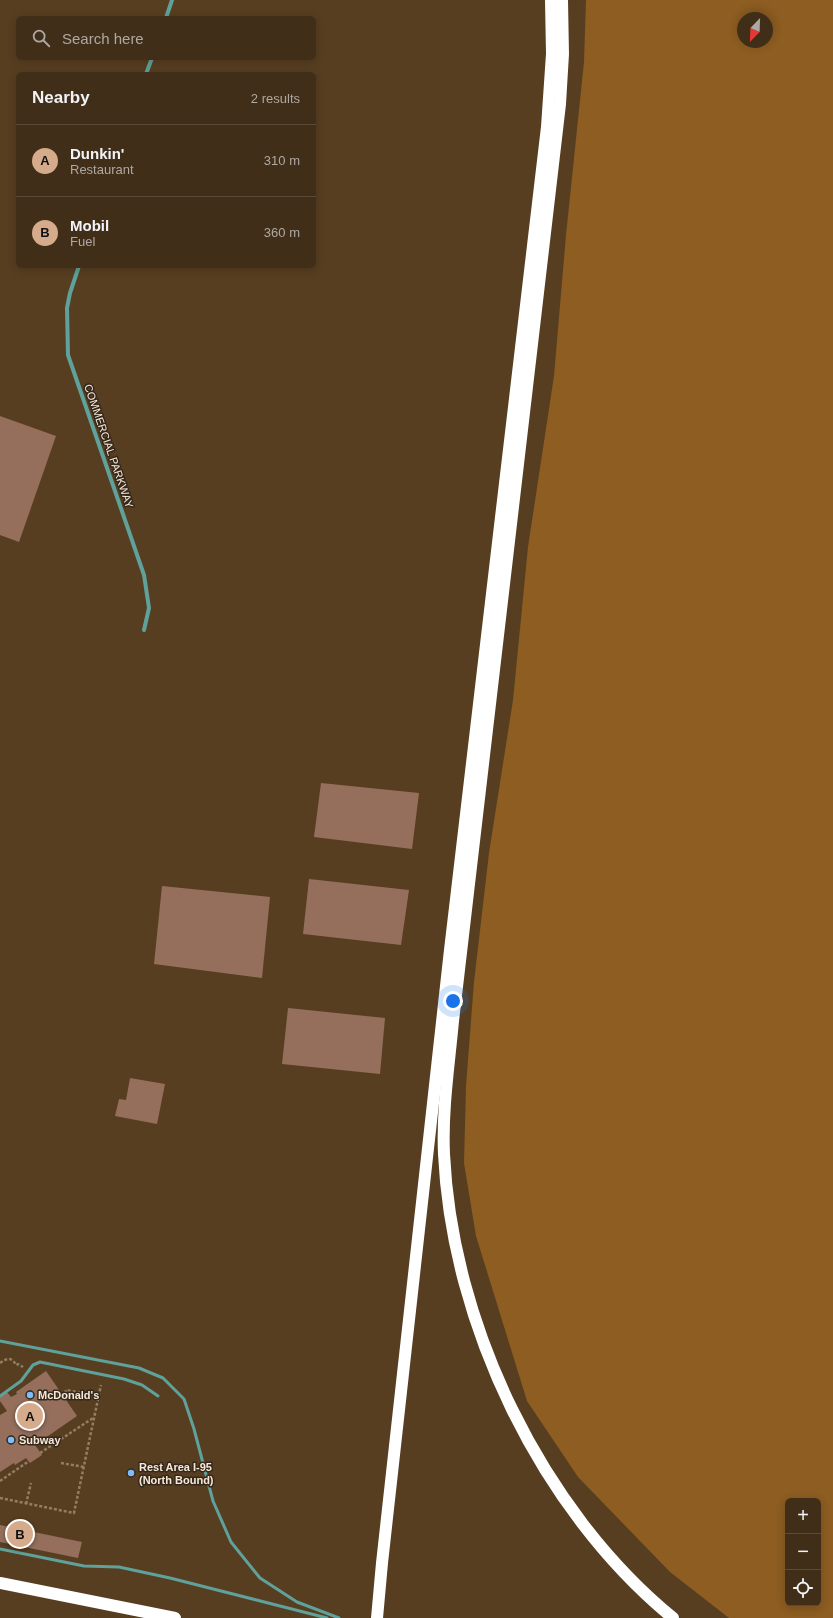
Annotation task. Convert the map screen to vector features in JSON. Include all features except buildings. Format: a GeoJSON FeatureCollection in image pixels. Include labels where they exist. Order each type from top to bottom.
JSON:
{"type":"FeatureCollection","features":[{"type":"Feature","properties":{"kind":"highway"},"geometry":{"type":"LineString","coordinates":[[377,1618],[449,958],[548,121],[552,54],[551,0]]}},
{"type":"Feature","properties":{"kind":"highway"},"geometry":{"type":"LineString","coordinates":[[562,0],[563,54],[558,116],[453,1021],[444,1118],[444,1156],[452,1222],[468,1292],[488,1353],[509,1403],[544,1467],[584,1526],[626,1574],[673,1618]]}},
{"type":"Feature","properties":{"kind":"highway"},"geometry":{"type":"LineString","coordinates":[[0,1583],[175,1618]]}},
{"type":"Feature","properties":{"kind":"street"},"geometry":{"type":"LineString","coordinates":[[167,16],[172,0]]}},
{"type":"Feature","properties":{"kind":"street"},"geometry":{"type":"LineString","coordinates":[[147,72],[151,60]]}},
{"type":"Feature","properties":{"kind":"street","name":"COMMERCIAL PARKWAY"},"geometry":{"type":"LineString","coordinates":[[78,268],[70,293],[67,308],[68,355],[144,575],[149,608],[144,630]]}},
{"type":"Feature","properties":{"kind":"lane"},"geometry":{"type":"LineString","coordinates":[[0,1341],[139,1368],[163,1378],[184,1399],[194,1429],[213,1500],[231,1542],[260,1578],[297,1602],[339,1618]]}},
{"type":"Feature","properties":{"kind":"lane"},"geometry":{"type":"LineString","coordinates":[[0,1396],[21,1381],[33,1365],[40,1362],[142,1384],[158,1396]]}},
{"type":"Feature","properties":{"kind":"lane"},"geometry":{"type":"LineString","coordinates":[[0,1549],[84,1566],[120,1567],[186,1582],[327,1618]]}},
{"type":"Feature","properties":{"kind":"path"},"geometry":{"type":"LineString","coordinates":[[0,1363],[10,1358],[16,1365],[18,1364],[28,1371]]}},
{"type":"Feature","properties":{"kind":"path"},"geometry":{"type":"LineString","coordinates":[[0,1498],[74,1513],[101,1385]]}},
{"type":"Feature","properties":{"kind":"path"},"geometry":{"type":"LineString","coordinates":[[64,1398],[66,1390],[98,1396]]}},
{"type":"Feature","properties":{"kind":"path"},"geometry":{"type":"LineString","coordinates":[[40,1453],[94,1418]]}},
{"type":"Feature","properties":{"kind":"path"},"geometry":{"type":"LineString","coordinates":[[0,1481],[29,1461]]}},
{"type":"Feature","properties":{"kind":"path"},"geometry":{"type":"LineString","coordinates":[[61,1463],[84,1467]]}},
{"type":"Feature","properties":{"kind":"path"},"geometry":{"type":"LineString","coordinates":[[26,1504],[31,1483]]}},
{"type":"Feature","properties":{"kind":"shaded area"},"geometry":{"type":"Polygon","coordinates":[[[586,0],[833,0],[833,1618],[729,1618],[670,1572],[578,1477],[527,1401],[476,1236],[464,1163],[466,1086],[474,982],[489,853],[513,700],[528,547],[554,376],[566,235],[584,62],[586,0]]]}},
{"type":"Feature","properties":{"kind":"place","name":"McDonald's"},"geometry":{"type":"Point","coordinates":[30,1395]}},
{"type":"Feature","properties":{"kind":"place","name":"Dunkin'"},"geometry":{"type":"Point","coordinates":[30,1416]}},
{"type":"Feature","properties":{"kind":"place","name":"Subway"},"geometry":{"type":"Point","coordinates":[11,1440]}},
{"type":"Feature","properties":{"kind":"place","name":"Rest Area I-95 (North Bound)"},"geometry":{"type":"Point","coordinates":[131,1473]}},
{"type":"Feature","properties":{"kind":"place","name":"Mobil"},"geometry":{"type":"Point","coordinates":[20,1534]}}]}
